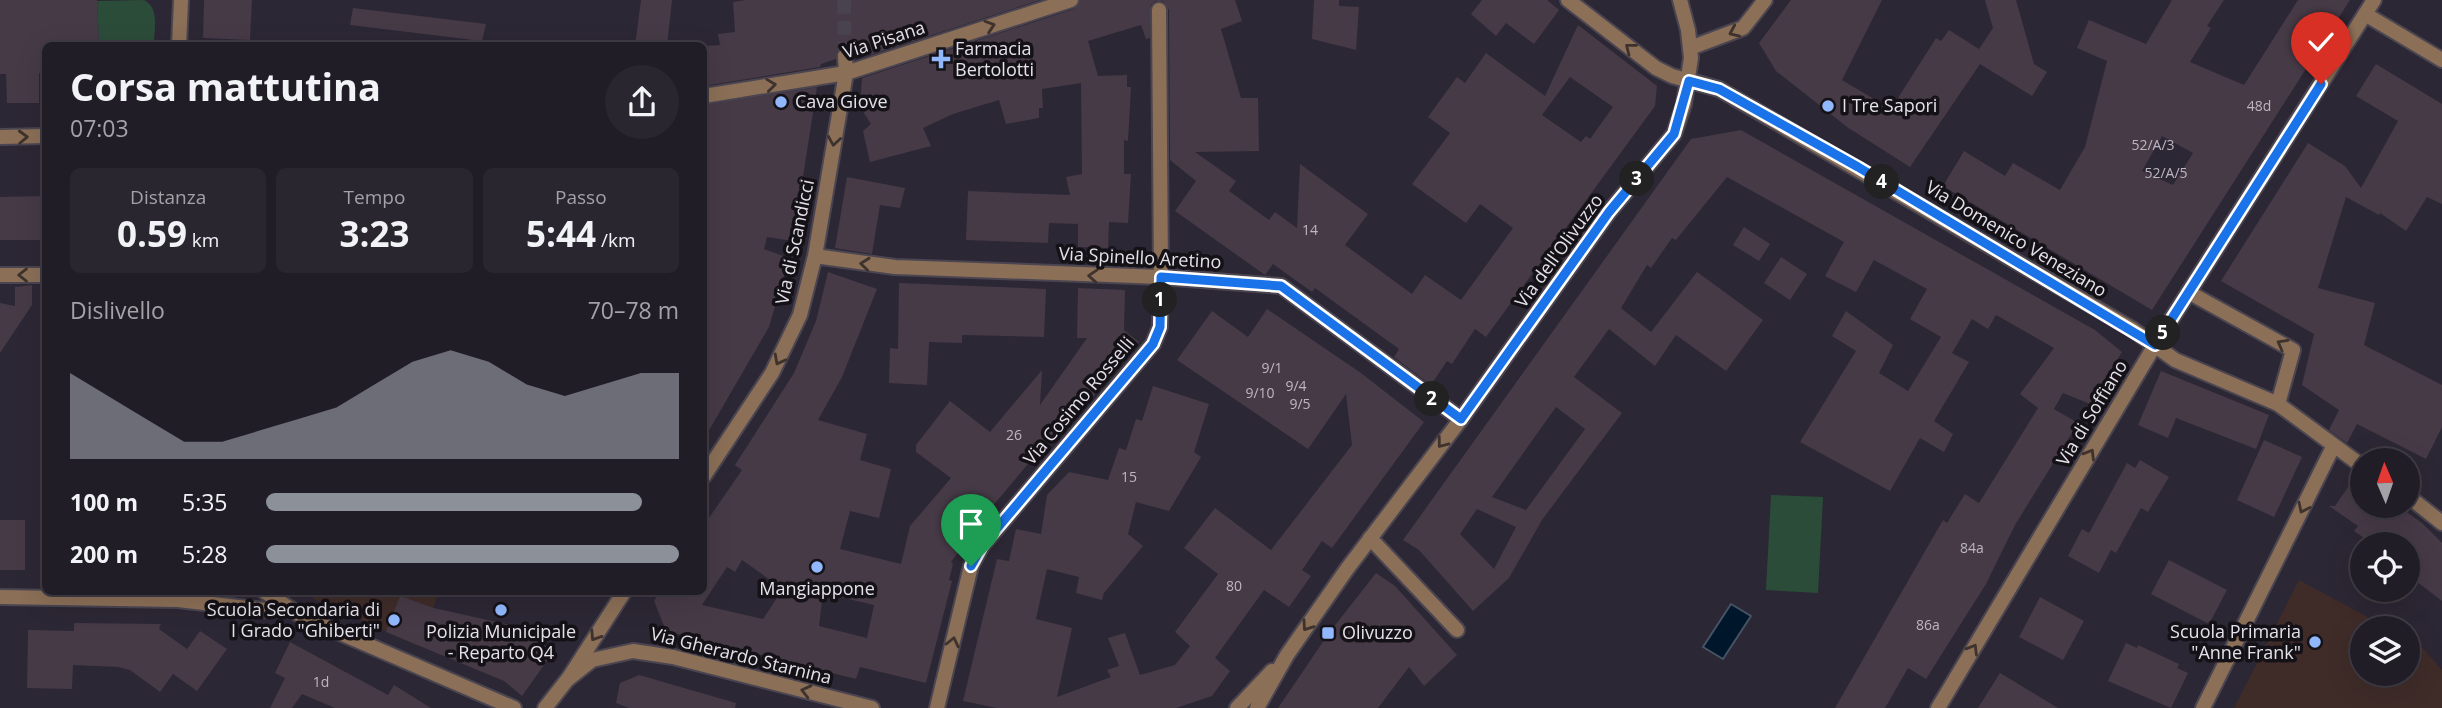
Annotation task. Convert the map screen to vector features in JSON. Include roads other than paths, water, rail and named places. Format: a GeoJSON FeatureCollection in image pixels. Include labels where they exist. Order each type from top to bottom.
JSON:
{"type":"FeatureCollection","features":[{"type":"Feature","properties":{"kind":"street"},"geometry":{"type":"LineString","coordinates":[[179,42],[181,0]]}},
{"type":"Feature","properties":{"kind":"street","name":"Via Pisana"},"geometry":{"type":"LineString","coordinates":[[707,96],[845,74],[1071,0]]}},
{"type":"Feature","properties":{"kind":"street","name":"Via Domenico Veneziano"},"geometry":{"type":"LineString","coordinates":[[1568,0],[1656,68],[1719,89],[1858,167],[2155,345],[2175,360],[2278,404],[2350,458]]}},
{"type":"Feature","properties":{"kind":"street","name":"Via dell'Olivuzzo"},"geometry":{"type":"LineString","coordinates":[[1257,708],[1287,655],[1370,538],[1461,419],[1609,212],[1674,134],[1689,81],[1690,48],[1680,0]]}},
{"type":"Feature","properties":{"kind":"street"},"geometry":{"type":"LineString","coordinates":[[1690,48],[1744,28],[1765,0]]}},
{"type":"Feature","properties":{"kind":"street","name":"Via di Soffiano"},"geometry":{"type":"LineString","coordinates":[[1938,708],[2155,345],[2374,0]]}},
{"type":"Feature","properties":{"kind":"street","name":"Via Cosimo Rosselli"},"geometry":{"type":"LineString","coordinates":[[937,708],[971,566],[982,546],[1153,344],[1160,327],[1159,5]]}},
{"type":"Feature","properties":{"kind":"street"},"geometry":{"type":"LineString","coordinates":[[2365,15],[2442,60]]}},
{"type":"Feature","properties":{"kind":"street","name":"Via di Scandicci"},"geometry":{"type":"LineString","coordinates":[[707,472],[758,398],[800,315],[815,256],[845,74],[845,57]]}},
{"type":"Feature","properties":{"kind":"street"},"geometry":{"type":"LineString","coordinates":[[0,137],[42,136]]}},
{"type":"Feature","properties":{"kind":"street","name":"Via Spinello Aretino"},"geometry":{"type":"LineString","coordinates":[[815,256],[895,267],[1161,277],[1281,286],[1461,419]]}},
{"type":"Feature","properties":{"kind":"street"},"geometry":{"type":"LineString","coordinates":[[0,275],[42,275]]}},
{"type":"Feature","properties":{"kind":"street"},"geometry":{"type":"LineString","coordinates":[[2190,293],[2292,350],[2278,404]]}},
{"type":"Feature","properties":{"kind":"street"},"geometry":{"type":"LineString","coordinates":[[2203,708],[2333,447]]}},
{"type":"Feature","properties":{"kind":"street"},"geometry":{"type":"LineString","coordinates":[[2420,506],[2442,523]]}},
{"type":"Feature","properties":{"kind":"street"},"geometry":{"type":"LineString","coordinates":[[1370,538],[1457,631]]}},
{"type":"Feature","properties":{"kind":"street"},"geometry":{"type":"LineString","coordinates":[[178,600],[190,595]]}},
{"type":"Feature","properties":{"kind":"street"},"geometry":{"type":"LineString","coordinates":[[270,595],[303,617],[514,708]]}},
{"type":"Feature","properties":{"kind":"street"},"geometry":{"type":"LineString","coordinates":[[545,708],[567,680],[622,595]]}},
{"type":"Feature","properties":{"kind":"street"},"geometry":{"type":"LineString","coordinates":[[0,597],[178,600],[264,610],[286,606]]}},
{"type":"Feature","properties":{"kind":"street","name":"Via Gherardo Starnina"},"geometry":{"type":"LineString","coordinates":[[567,680],[582,667],[602,656],[645,651],[872,708]]}},
{"type":"Feature","properties":{"kind":"street","name":"Via dell'Olivuzzo"},"geometry":{"type":"LineString","coordinates":[[1237,708],[1287,655]]}},
{"type":"Feature","properties":{"kind":"water"},"geometry":{"type":"Polygon","coordinates":[[[1731,604],[1751,616],[1723,659],[1703,647],[1731,604]]]}},
{"type":"Feature","properties":{"kind":"tunnel"},"geometry":{"type":"LineString","coordinates":[[844,0],[845,56]]}},
{"type":"Feature","properties":{"kind":"place","name":"Farmacia Bertolotti"},"geometry":{"type":"Point","coordinates":[941,59]}},
{"type":"Feature","properties":{"kind":"place","name":"Cava Giove"},"geometry":{"type":"Point","coordinates":[781,102]}},
{"type":"Feature","properties":{"kind":"place","name":"I Tre Sapori"},"geometry":{"type":"Point","coordinates":[1828,106]}},
{"type":"Feature","properties":{"kind":"place","name":"Mangiappone"},"geometry":{"type":"Point","coordinates":[817,567]}},
{"type":"Feature","properties":{"kind":"place","name":"Polizia Municipale - Reparto Q4"},"geometry":{"type":"Point","coordinates":[501,610]}},
{"type":"Feature","properties":{"kind":"place","name":"Scuola Secondaria di I Grado \"Ghiberti\""},"geometry":{"type":"Point","coordinates":[394,620]}},
{"type":"Feature","properties":{"kind":"place","name":"Olivuzzo"},"geometry":{"type":"Point","coordinates":[1328,633]}},
{"type":"Feature","properties":{"kind":"place","name":"Scuola Primaria \"Anne Frank\""},"geometry":{"type":"Point","coordinates":[2315,642]}}]}
